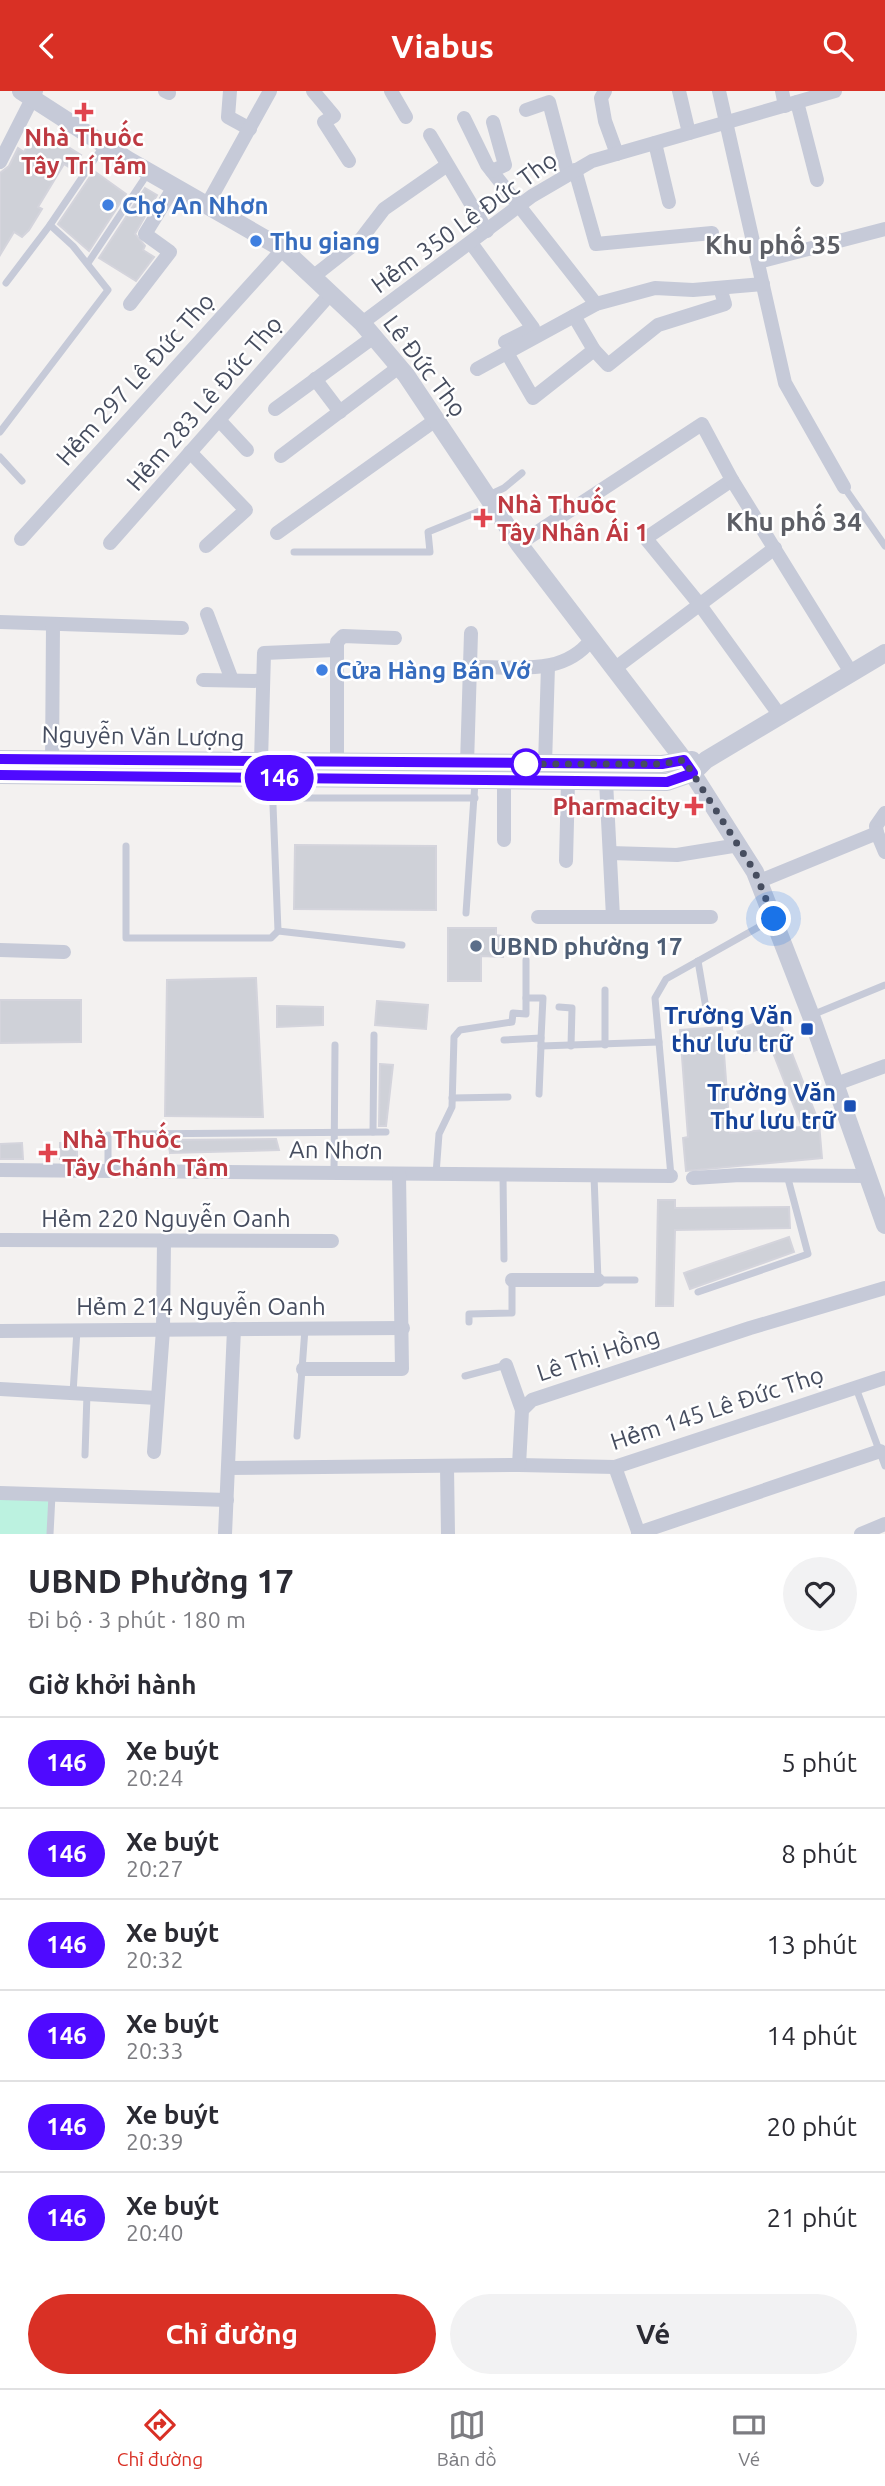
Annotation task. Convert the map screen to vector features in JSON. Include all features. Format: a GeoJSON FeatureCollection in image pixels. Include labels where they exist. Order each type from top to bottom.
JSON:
{"type":"FeatureCollection","features":[{"type":"Feature","properties":{"kind":"street"},"geometry":{"type":"LineString","coordinates":[[230,91],[228,117],[250,129]]}},
{"type":"Feature","properties":{"kind":"street"},"geometry":{"type":"LineString","coordinates":[[207,205],[270,91]]}},
{"type":"Feature","properties":{"kind":"street"},"geometry":{"type":"LineString","coordinates":[[313,91],[334,115],[324,122],[349,161]]}},
{"type":"Feature","properties":{"kind":"street"},"geometry":{"type":"LineString","coordinates":[[391,91],[406,117]]}},
{"type":"Feature","properties":{"kind":"street"},"geometry":{"type":"LineString","coordinates":[[605,91],[601,98],[605,121],[617,154]]}},
{"type":"Feature","properties":{"kind":"street"},"geometry":{"type":"LineString","coordinates":[[679,91],[689,133]]}},
{"type":"Feature","properties":{"kind":"street"},"geometry":{"type":"LineString","coordinates":[[719,91],[785,383],[844,487]]}},
{"type":"Feature","properties":{"kind":"street","name":"Hẻm 350 Lê Đức Thọ"},"geometry":{"type":"LineString","coordinates":[[275,409],[315,379],[471,243],[531,196],[571,172],[617,154],[726,123],[788,100],[835,91]]}},
{"type":"Feature","properties":{"kind":"street"},"geometry":{"type":"LineString","coordinates":[[0,162],[30,93]]}},
{"type":"Feature","properties":{"kind":"street","name":"Lê Đức Thọ"},"geometry":{"type":"LineString","coordinates":[[30,93],[104,145],[283,249],[314,275],[369,330],[399,367],[437,419],[519,544],[688,766],[760,881],[869,1176],[881,1196]]}},
{"type":"Feature","properties":{"kind":"street"},"geometry":{"type":"LineString","coordinates":[[788,100],[817,180]]}},
{"type":"Feature","properties":{"kind":"street"},"geometry":{"type":"LineString","coordinates":[[526,110],[550,102],[596,244],[712,233]]}},
{"type":"Feature","properties":{"kind":"street"},"geometry":{"type":"LineString","coordinates":[[464,118],[492,171],[518,208],[596,303]]}},
{"type":"Feature","properties":{"kind":"street"},"geometry":{"type":"LineString","coordinates":[[492,171],[505,165],[493,122]]}},
{"type":"Feature","properties":{"kind":"street"},"geometry":{"type":"LineString","coordinates":[[430,135],[487,231]]}},
{"type":"Feature","properties":{"kind":"street"},"geometry":{"type":"LineString","coordinates":[[655,143],[669,202]]}},
{"type":"Feature","properties":{"kind":"street"},"geometry":{"type":"LineString","coordinates":[[314,275],[361,239],[384,209],[443,167]]}},
{"type":"Feature","properties":{"kind":"street"},"geometry":{"type":"LineString","coordinates":[[130,304],[170,252],[145,234],[174,187]]}},
{"type":"Feature","properties":{"kind":"street"},"geometry":{"type":"LineString","coordinates":[[758,262],[885,229]]}},
{"type":"Feature","properties":{"kind":"street"},"geometry":{"type":"LineString","coordinates":[[471,243],[533,328],[477,369]]}},
{"type":"Feature","properties":{"kind":"street","name":"Hẻm 297 Lê Đức Thọ"},"geometry":{"type":"LineString","coordinates":[[21,539],[283,249]]}},
{"type":"Feature","properties":{"kind":"street"},"geometry":{"type":"LineString","coordinates":[[506,348],[596,303],[655,288],[693,291],[762,283]]}},
{"type":"Feature","properties":{"kind":"street"},"geometry":{"type":"LineString","coordinates":[[574,316],[594,350],[608,365],[658,325],[725,304],[720,288]]}},
{"type":"Feature","properties":{"kind":"street","name":"Hẻm 283 Lê Đức Thọ"},"geometry":{"type":"LineString","coordinates":[[110,543],[331,293]]}},
{"type":"Feature","properties":{"kind":"street"},"geometry":{"type":"LineString","coordinates":[[506,348],[533,398],[594,350]]}},
{"type":"Feature","properties":{"kind":"street"},"geometry":{"type":"LineString","coordinates":[[281,456],[399,367]]}},
{"type":"Feature","properties":{"kind":"street"},"geometry":{"type":"LineString","coordinates":[[315,379],[340,412]]}},
{"type":"Feature","properties":{"kind":"street"},"geometry":{"type":"LineString","coordinates":[[277,533],[437,419]]}},
{"type":"Feature","properties":{"kind":"street"},"geometry":{"type":"LineString","coordinates":[[219,420],[247,450]]}},
{"type":"Feature","properties":{"kind":"street"},"geometry":{"type":"LineString","coordinates":[[519,544],[702,423],[732,480],[852,674]]}},
{"type":"Feature","properties":{"kind":"street"},"geometry":{"type":"LineString","coordinates":[[190,452],[246,510],[206,546]]}},
{"type":"Feature","properties":{"kind":"street"},"geometry":{"type":"LineString","coordinates":[[732,480],[649,536],[648,540],[700,605],[782,717]]}},
{"type":"Feature","properties":{"kind":"street"},"geometry":{"type":"LineString","coordinates":[[614,669],[775,548]]}},
{"type":"Feature","properties":{"kind":"street"},"geometry":{"type":"LineString","coordinates":[[208,614],[232,680]]}},
{"type":"Feature","properties":{"kind":"street"},"geometry":{"type":"LineString","coordinates":[[0,622],[182,628]]}},
{"type":"Feature","properties":{"kind":"street"},"geometry":{"type":"LineString","coordinates":[[52,768],[54,624]]}},
{"type":"Feature","properties":{"kind":"street"},"geometry":{"type":"LineString","coordinates":[[471,633],[473,776]]}},
{"type":"Feature","properties":{"kind":"street"},"geometry":{"type":"LineString","coordinates":[[337,762],[335,650],[342,636],[395,638]]}},
{"type":"Feature","properties":{"kind":"street"},"geometry":{"type":"LineString","coordinates":[[479,667],[548,666],[579,656],[592,640]]}},
{"type":"Feature","properties":{"kind":"street"},"geometry":{"type":"LineString","coordinates":[[268,767],[264,653],[335,650]]}},
{"type":"Feature","properties":{"kind":"street"},"geometry":{"type":"LineString","coordinates":[[688,766],[706,760],[782,717],[885,653]]}},
{"type":"Feature","properties":{"kind":"street"},"geometry":{"type":"LineString","coordinates":[[545,764],[548,666]]}},
{"type":"Feature","properties":{"kind":"street"},"geometry":{"type":"LineString","coordinates":[[203,680],[263,681]]}},
{"type":"Feature","properties":{"kind":"street","name":"Nguyễn Văn Lượng"},"geometry":{"type":"LineString","coordinates":[[0,759],[52,768]]}},
{"type":"Feature","properties":{"kind":"street","name":"Nguyễn Văn Lượng"},"geometry":{"type":"LineString","coordinates":[[268,767],[337,762],[504,780],[667,782],[688,766]]}},
{"type":"Feature","properties":{"kind":"street","name":"Nguyễn Văn Lượng"},"geometry":{"type":"LineString","coordinates":[[0,775],[52,768],[268,767],[473,776],[545,764],[688,766]]}},
{"type":"Feature","properties":{"kind":"street"},"geometry":{"type":"LineString","coordinates":[[504,780],[504,840]]}},
{"type":"Feature","properties":{"kind":"street"},"geometry":{"type":"LineString","coordinates":[[566,861],[568,781]]}},
{"type":"Feature","properties":{"kind":"street"},"geometry":{"type":"LineString","coordinates":[[606,781],[613,917]]}},
{"type":"Feature","properties":{"kind":"street"},"geometry":{"type":"LineString","coordinates":[[885,813],[876,826],[885,852]]}},
{"type":"Feature","properties":{"kind":"street"},"geometry":{"type":"LineString","coordinates":[[760,881],[877,833]]}},
{"type":"Feature","properties":{"kind":"street"},"geometry":{"type":"LineString","coordinates":[[610,853],[677,855],[739,845]]}},
{"type":"Feature","properties":{"kind":"street"},"geometry":{"type":"LineString","coordinates":[[538,917],[710,917]]}},
{"type":"Feature","properties":{"kind":"street"},"geometry":{"type":"LineString","coordinates":[[0,950],[64,952]]}},
{"type":"Feature","properties":{"kind":"street"},"geometry":{"type":"LineString","coordinates":[[836,1084],[885,1066]]}},
{"type":"Feature","properties":{"kind":"street","name":"An Nhơn"},"geometry":{"type":"LineString","coordinates":[[0,1170],[671,1176]]}},
{"type":"Feature","properties":{"kind":"street"},"geometry":{"type":"LineString","coordinates":[[303,1369],[402,1369],[399,1174]]}},
{"type":"Feature","properties":{"kind":"street"},"geometry":{"type":"LineString","coordinates":[[693,1178],[740,1175],[869,1176]]}},
{"type":"Feature","properties":{"kind":"street"},"geometry":{"type":"LineString","coordinates":[[881,1196],[885,1225]]}},
{"type":"Feature","properties":{"kind":"street","name":"Hẻm 220 Nguyễn Oanh"},"geometry":{"type":"LineString","coordinates":[[0,1240],[331,1241]]}},
{"type":"Feature","properties":{"kind":"street"},"geometry":{"type":"LineString","coordinates":[[154,1451],[163,1330],[164,1241]]}},
{"type":"Feature","properties":{"kind":"street"},"geometry":{"type":"LineString","coordinates":[[512,1280],[598,1280]]}},
{"type":"Feature","properties":{"kind":"street","name":"Lê Thị Hồng"},"geometry":{"type":"LineString","coordinates":[[519,1465],[522,1410],[531,1400],[885,1288]]}},
{"type":"Feature","properties":{"kind":"street","name":"Hẻm 214 Nguyễn Oanh"},"geometry":{"type":"LineString","coordinates":[[0,1331],[403,1328]]}},
{"type":"Feature","properties":{"kind":"street"},"geometry":{"type":"LineString","coordinates":[[225,1534],[234,1329]]}},
{"type":"Feature","properties":{"kind":"street"},"geometry":{"type":"LineString","coordinates":[[506,1365],[522,1410]]}},
{"type":"Feature","properties":{"kind":"street","name":"Hẻm 145 Lê Đức Thọ"},"geometry":{"type":"LineString","coordinates":[[519,1465],[615,1467],[885,1378]]}},
{"type":"Feature","properties":{"kind":"street"},"geometry":{"type":"LineString","coordinates":[[0,1389],[157,1398]]}},
{"type":"Feature","properties":{"kind":"street"},"geometry":{"type":"LineString","coordinates":[[615,1467],[638,1533],[880,1451]]}},
{"type":"Feature","properties":{"kind":"street"},"geometry":{"type":"LineString","coordinates":[[228,1468],[519,1465]]}},
{"type":"Feature","properties":{"kind":"street"},"geometry":{"type":"LineString","coordinates":[[447,1467],[448,1534]]}},
{"type":"Feature","properties":{"kind":"street"},"geometry":{"type":"LineString","coordinates":[[0,1493],[227,1500]]}},
{"type":"Feature","properties":{"kind":"street"},"geometry":{"type":"LineString","coordinates":[[861,1534],[885,1524]]}},
{"type":"Feature","properties":{"kind":"lane"},"geometry":{"type":"LineString","coordinates":[[6,283],[50,225],[104,145]]}},
{"type":"Feature","properties":{"kind":"lane"},"geometry":{"type":"LineString","coordinates":[[88,263],[148,172]]}},
{"type":"Feature","properties":{"kind":"lane"},"geometry":{"type":"LineString","coordinates":[[0,432],[108,290],[88,263],[50,225]]}},
{"type":"Feature","properties":{"kind":"lane"},"geometry":{"type":"LineString","coordinates":[[0,457],[22,481]]}},
{"type":"Feature","properties":{"kind":"lane"},"geometry":{"type":"LineString","coordinates":[[294,552],[430,552],[428,532],[490,501],[522,473]]}},
{"type":"Feature","properties":{"kind":"lane"},"geometry":{"type":"LineString","coordinates":[[844,487],[885,546]]}},
{"type":"Feature","properties":{"kind":"lane"},"geometry":{"type":"LineString","coordinates":[[126,846],[125,934],[129,940],[271,938],[278,931],[272,798],[268,767]]}},
{"type":"Feature","properties":{"kind":"lane"},"geometry":{"type":"LineString","coordinates":[[272,798],[473,776],[466,913]]}},
{"type":"Feature","properties":{"kind":"lane"},"geometry":{"type":"LineString","coordinates":[[671,1176],[655,998],[666,979],[774,919]]}},
{"type":"Feature","properties":{"kind":"lane"},"geometry":{"type":"LineString","coordinates":[[278,931],[402,945]]}},
{"type":"Feature","properties":{"kind":"lane"},"geometry":{"type":"LineString","coordinates":[[436,1174],[439,1135],[452,1107],[454,1037],[460,1030],[512,1023],[513,1013],[526,1014],[526,960]]}},
{"type":"Feature","properties":{"kind":"lane"},"geometry":{"type":"LineString","coordinates":[[698,961],[708,1020]]}},
{"type":"Feature","properties":{"kind":"lane"},"geometry":{"type":"LineString","coordinates":[[811,1016],[885,985]]}},
{"type":"Feature","properties":{"kind":"lane"},"geometry":{"type":"LineString","coordinates":[[605,991],[605,1045]]}},
{"type":"Feature","properties":{"kind":"lane"},"geometry":{"type":"LineString","coordinates":[[526,998],[543,998],[539,1094]]}},
{"type":"Feature","properties":{"kind":"lane"},"geometry":{"type":"LineString","coordinates":[[559,1007],[572,1007],[572,1046]]}},
{"type":"Feature","properties":{"kind":"lane"},"geometry":{"type":"LineString","coordinates":[[373,1132],[374,1035]]}},
{"type":"Feature","properties":{"kind":"lane"},"geometry":{"type":"LineString","coordinates":[[504,1040],[572,1046],[659,1042]]}},
{"type":"Feature","properties":{"kind":"lane"},"geometry":{"type":"LineString","coordinates":[[334,1173],[335,1045]]}},
{"type":"Feature","properties":{"kind":"lane"},"geometry":{"type":"LineString","coordinates":[[452,1098],[508,1097]]}},
{"type":"Feature","properties":{"kind":"lane"},"geometry":{"type":"LineString","coordinates":[[123,1135],[386,1132]]}},
{"type":"Feature","properties":{"kind":"lane"},"geometry":{"type":"LineString","coordinates":[[108,1135],[108,1171]]}},
{"type":"Feature","properties":{"kind":"lane"},"geometry":{"type":"LineString","coordinates":[[503,1174],[505,1259]]}},
{"type":"Feature","properties":{"kind":"lane"},"geometry":{"type":"LineString","coordinates":[[594,1175],[598,1280],[635,1280]]}},
{"type":"Feature","properties":{"kind":"lane"},"geometry":{"type":"LineString","coordinates":[[698,1292],[808,1254],[787,1175]]}},
{"type":"Feature","properties":{"kind":"lane"},"geometry":{"type":"LineString","coordinates":[[469,1322],[469,1314],[512,1313],[512,1280]]}},
{"type":"Feature","properties":{"kind":"lane"},"geometry":{"type":"LineString","coordinates":[[297,1436],[305,1328]]}},
{"type":"Feature","properties":{"kind":"lane"},"geometry":{"type":"LineString","coordinates":[[77,1330],[85,1455]]}},
{"type":"Feature","properties":{"kind":"lane"},"geometry":{"type":"LineString","coordinates":[[465,1376],[506,1365]]}},
{"type":"Feature","properties":{"kind":"lane"},"geometry":{"type":"LineString","coordinates":[[856,1388],[885,1466]]}},
{"type":"Feature","properties":{"kind":"lane"},"geometry":{"type":"LineString","coordinates":[[50,1534],[52,1495]]}},
{"type":"Feature","properties":{"kind":"green space"},"geometry":{"type":"Polygon","coordinates":[[[0,1498],[49,1498],[48,1534],[0,1534],[0,1498]]]}},
{"type":"Feature","properties":{"kind":"building"},"geometry":{"type":"Polygon","coordinates":[[[38,128],[81,155],[77,161],[83,165],[78,173],[64,164],[38,207],[42,209],[29,230],[22,237],[14,232],[0,255],[0,173],[9,166],[18,148],[24,152],[38,128]]]}},
{"type":"Feature","properties":{"kind":"building"},"geometry":{"type":"Polygon","coordinates":[[[94,171],[126,194],[89,251],[58,224],[94,171]]]}},
{"type":"Feature","properties":{"kind":"building"},"geometry":{"type":"Polygon","coordinates":[[[145,188],[157,195],[135,234],[145,246],[143,250],[154,257],[136,281],[99,258],[145,188]]]}},
{"type":"Feature","properties":{"kind":"building"},"geometry":{"type":"Polygon","coordinates":[[[295,845],[436,846],[436,910],[294,909],[295,845]]]}},
{"type":"Feature","properties":{"kind":"building","name":"UBND phường 17"},"geometry":{"type":"Polygon","coordinates":[[[448,928],[496,928],[496,935],[503,936],[503,957],[481,956],[481,981],[448,981],[448,928]]]}},
{"type":"Feature","properties":{"kind":"building"},"geometry":{"type":"Polygon","coordinates":[[[256,978],[263,1117],[165,1116],[167,980],[256,978]]]}},
{"type":"Feature","properties":{"kind":"building"},"geometry":{"type":"Polygon","coordinates":[[[0,1000],[81,1000],[81,1042],[0,1043],[0,1000]]]}},
{"type":"Feature","properties":{"kind":"building"},"geometry":{"type":"Polygon","coordinates":[[[377,1001],[428,1005],[426,1029],[375,1025],[377,1001]]]}},
{"type":"Feature","properties":{"kind":"building"},"geometry":{"type":"Polygon","coordinates":[[[277,1006],[323,1007],[323,1025],[277,1027],[277,1006]]]}},
{"type":"Feature","properties":{"kind":"building"},"geometry":{"type":"Polygon","coordinates":[[[777,1015],[819,1123],[822,1158],[686,1171],[683,1138],[688,1137],[680,1030],[722,1027],[730,1133],[802,1127],[770,1045],[746,1054],[737,1030],[777,1015]]]}},
{"type":"Feature","properties":{"kind":"building"},"geometry":{"type":"Polygon","coordinates":[[[380,1064],[393,1065],[386,1126],[379,1126],[380,1064]]]}},
{"type":"Feature","properties":{"kind":"building"},"geometry":{"type":"Polygon","coordinates":[[[276,1139],[279,1150],[170,1153],[168,1140],[276,1139]]]}},
{"type":"Feature","properties":{"kind":"building"},"geometry":{"type":"Polygon","coordinates":[[[22,1143],[23,1159],[0,1159],[0,1144],[22,1143]]]}},
{"type":"Feature","properties":{"kind":"building"},"geometry":{"type":"Polygon","coordinates":[[[60,1143],[77,1143],[77,1159],[60,1159],[60,1143]]]}},
{"type":"Feature","properties":{"kind":"building"},"geometry":{"type":"Polygon","coordinates":[[[658,1200],[675,1200],[675,1208],[789,1207],[790,1228],[675,1230],[673,1306],[656,1306],[658,1200]]]}},
{"type":"Feature","properties":{"kind":"building"},"geometry":{"type":"Polygon","coordinates":[[[789,1237],[794,1252],[690,1289],[684,1273],[789,1237]]]}},
{"type":"Feature","properties":{"kind":"bus line","name":"146"},"geometry":{"type":"LineString","coordinates":[[0,759],[467,764],[662,764],[684,760],[693,773],[667,782],[0,775]]}},
{"type":"Feature","properties":{"kind":"place","name":"Nhà Thuốc Tây Trí Tám"},"geometry":{"type":"Point","coordinates":[84,112]}},
{"type":"Feature","properties":{"kind":"place","name":"Chợ An Nhơn"},"geometry":{"type":"Point","coordinates":[108,205]}},
{"type":"Feature","properties":{"kind":"place","name":"Thu giang"},"geometry":{"type":"Point","coordinates":[256,241]}},
{"type":"Feature","properties":{"kind":"place","name":"Nhà Thuốc Tây Nhân Ái 1"},"geometry":{"type":"Point","coordinates":[483,518]}},
{"type":"Feature","properties":{"kind":"place","name":"Cửa Hàng Bán Vớ"},"geometry":{"type":"Point","coordinates":[322,670]}},
{"type":"Feature","properties":{"kind":"place","name":"Pharmacity"},"geometry":{"type":"Point","coordinates":[694,806]}},
{"type":"Feature","properties":{"kind":"place","name":"UBND phường 17"},"geometry":{"type":"Point","coordinates":[476,946]}},
{"type":"Feature","properties":{"kind":"place","name":"Trường Văn thư lưu trữ"},"geometry":{"type":"Point","coordinates":[807,1029]}},
{"type":"Feature","properties":{"kind":"place","name":"Trường Văn Thư lưu trữ"},"geometry":{"type":"Point","coordinates":[850,1106]}},
{"type":"Feature","properties":{"kind":"place","name":"Nhà Thuốc Tây Chánh Tâm"},"geometry":{"type":"Point","coordinates":[48,1153]}},
{"type":"Feature","properties":{"kind":"district","name":"Khu phố 35"},"geometry":{"type":"Point","coordinates":[773,244]}},
{"type":"Feature","properties":{"kind":"district","name":"Khu phố 34"},"geometry":{"type":"Point","coordinates":[794,521]}},
{"type":"Feature","properties":{"kind":"route"},"geometry":{"type":"LineString","coordinates":[[526,764],[522,764],[662,764],[684,760],[755,872],[774,919]]}}]}
